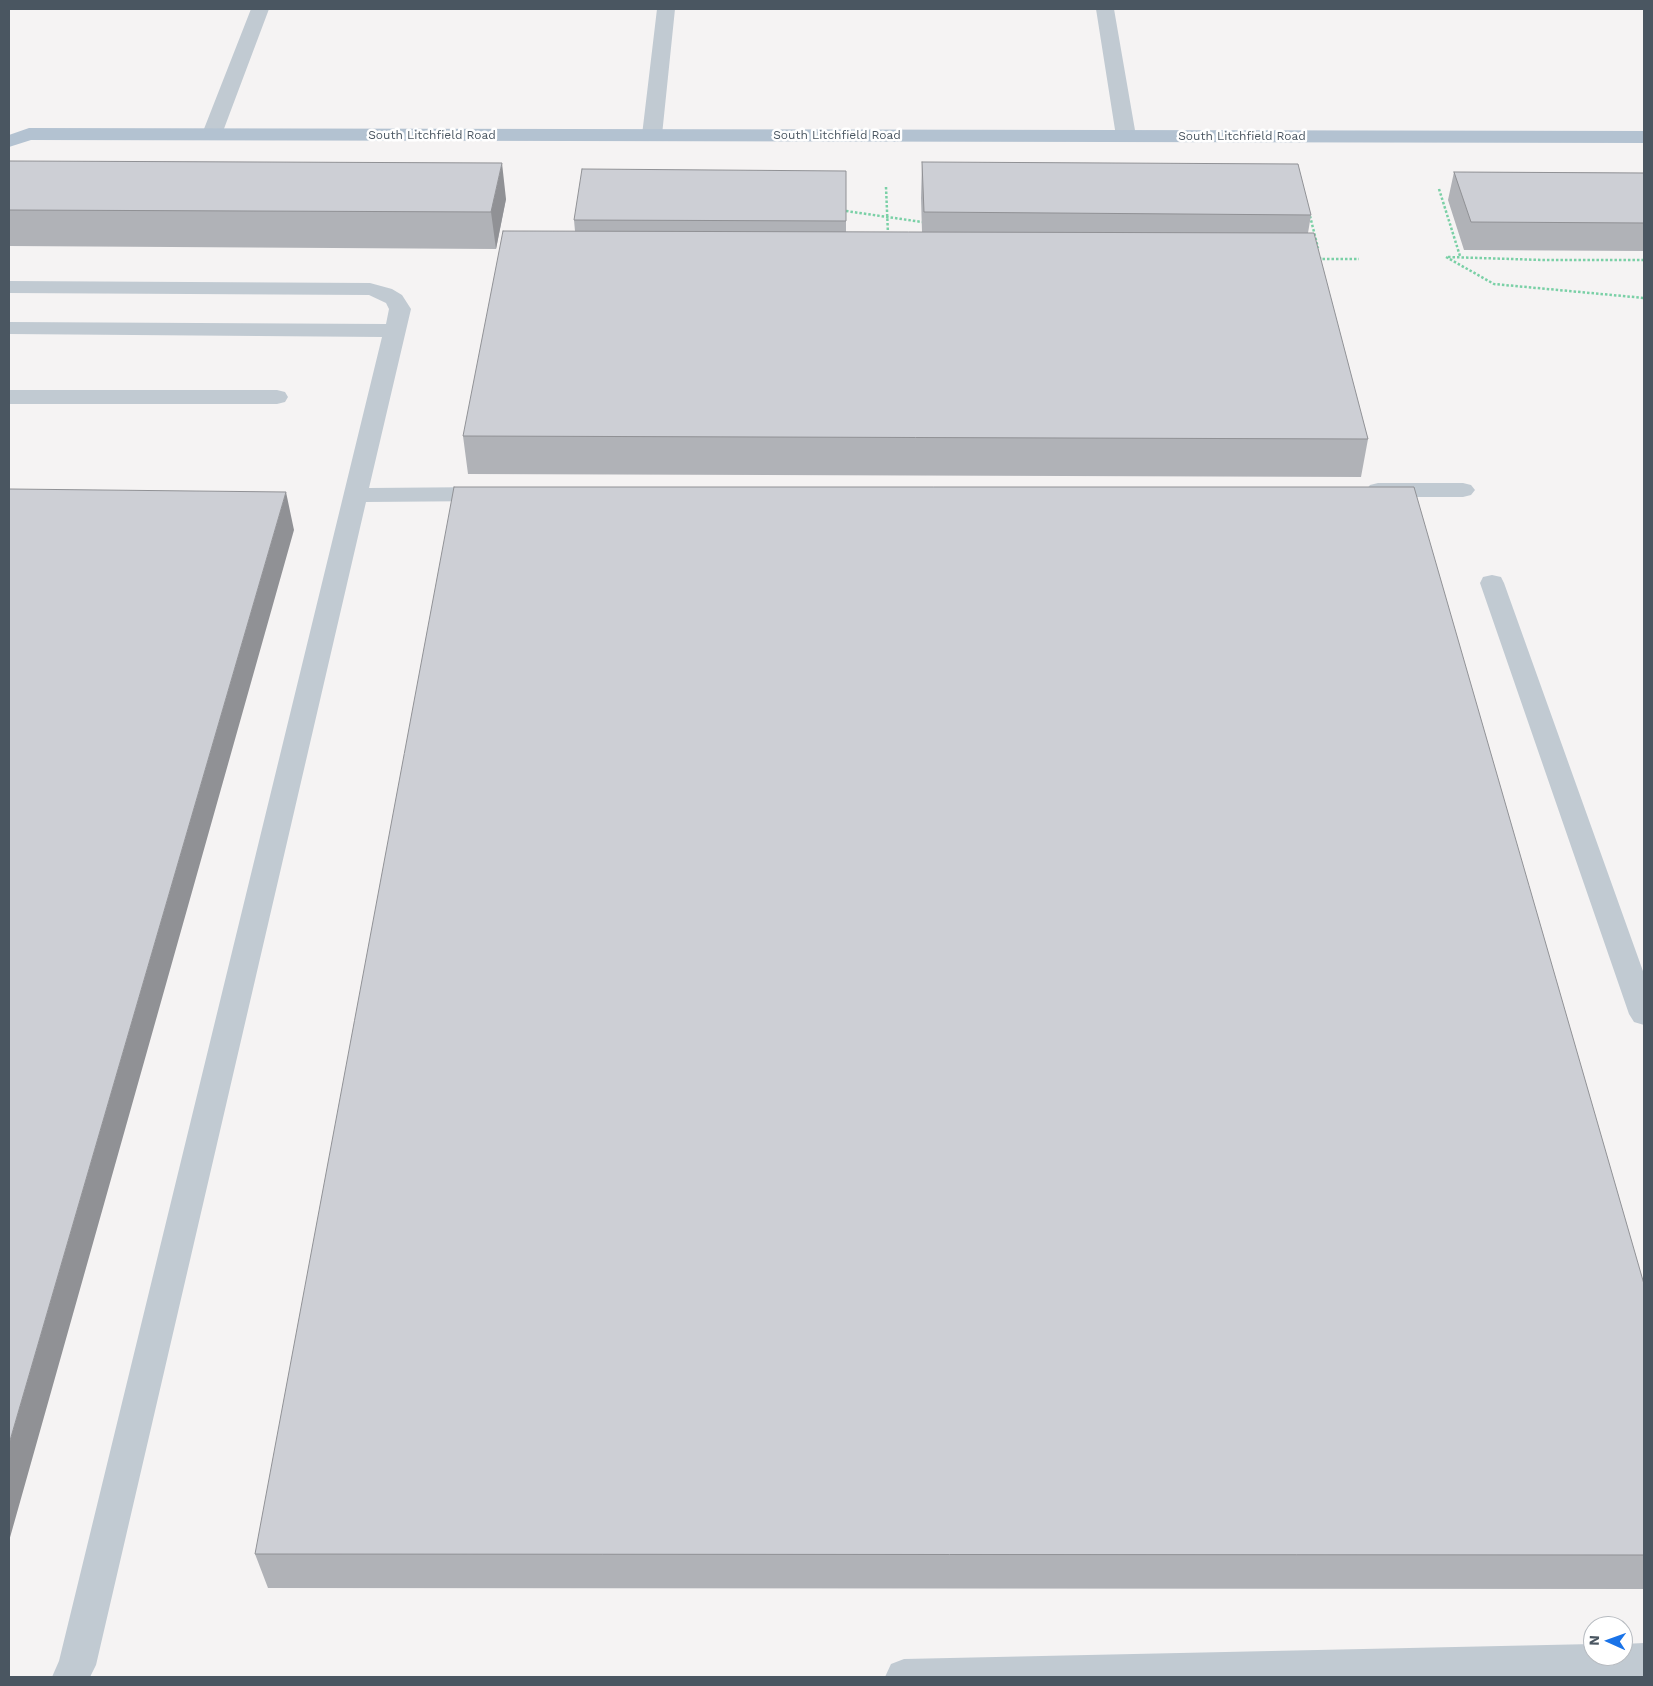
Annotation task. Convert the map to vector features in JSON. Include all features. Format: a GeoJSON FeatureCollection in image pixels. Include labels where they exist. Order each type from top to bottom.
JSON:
{"type":"FeatureCollection","features":[{"type":"Feature","properties":{"kind":"main road","name":"South Litchfield Road"},"geometry":{"type":"LineString","coordinates":[[9,124],[30,134]]}},
{"type":"Feature","properties":{"kind":"main road","name":"South Litchfield Road"},"geometry":{"type":"LineString","coordinates":[[9,141],[30,134],[1644,137]]}},
{"type":"Feature","properties":{"kind":"lane"},"geometry":{"type":"LineString","coordinates":[[212,134],[260,9]]}},
{"type":"Feature","properties":{"kind":"lane"},"geometry":{"type":"LineString","coordinates":[[652,135],[666,9]]}},
{"type":"Feature","properties":{"kind":"lane"},"geometry":{"type":"LineString","coordinates":[[1105,9],[1126,136]]}},
{"type":"Feature","properties":{"kind":"lane"},"geometry":{"type":"LineString","coordinates":[[9,288],[370,289],[385,293],[396,299],[400,309],[80,1655],[71,1677]]}},
{"type":"Feature","properties":{"kind":"lane"},"geometry":{"type":"LineString","coordinates":[[9,328],[395,331]]}},
{"type":"Feature","properties":{"kind":"lane"},"geometry":{"type":"LineString","coordinates":[[9,397],[277,397]]}},
{"type":"Feature","properties":{"kind":"lane"},"geometry":{"type":"LineString","coordinates":[[1353,490],[1462,490]]}},
{"type":"Feature","properties":{"kind":"lane"},"geometry":{"type":"LineString","coordinates":[[356,494],[516,494]]}},
{"type":"Feature","properties":{"kind":"lane"},"geometry":{"type":"LineString","coordinates":[[1492,583],[1644,1014]]}},
{"type":"Feature","properties":{"kind":"lane"},"geometry":{"type":"LineString","coordinates":[[904,1677],[1644,1661]]}},
{"type":"Feature","properties":{"kind":"path"},"geometry":{"type":"LineString","coordinates":[[886,187],[888,242]]}},
{"type":"Feature","properties":{"kind":"path"},"geometry":{"type":"LineString","coordinates":[[1439,189],[1460,256]]}},
{"type":"Feature","properties":{"kind":"path"},"geometry":{"type":"LineString","coordinates":[[846,211],[922,222]]}},
{"type":"Feature","properties":{"kind":"path"},"geometry":{"type":"LineString","coordinates":[[1310,215],[1320,259],[1359,259]]}},
{"type":"Feature","properties":{"kind":"path"},"geometry":{"type":"LineString","coordinates":[[1644,260],[1543,260],[1446,257],[1494,284],[1644,298]]}},
{"type":"Feature","properties":{"kind":"building"},"geometry":{"type":"Polygon","coordinates":[[[9,161],[502,163],[491,212],[9,210],[9,161]]]}},
{"type":"Feature","properties":{"kind":"building"},"geometry":{"type":"Polygon","coordinates":[[[922,162],[1298,164],[1311,215],[924,212],[922,162]]]}},
{"type":"Feature","properties":{"kind":"building"},"geometry":{"type":"Polygon","coordinates":[[[582,169],[846,171],[846,221],[574,220],[582,169]]]}},
{"type":"Feature","properties":{"kind":"building"},"geometry":{"type":"Polygon","coordinates":[[[1454,172],[1644,173],[1644,223],[1471,222],[1454,172]]]}},
{"type":"Feature","properties":{"kind":"building"},"geometry":{"type":"Polygon","coordinates":[[[503,231],[1314,233],[1368,439],[463,436],[503,231]]]}},
{"type":"Feature","properties":{"kind":"building"},"geometry":{"type":"Polygon","coordinates":[[[454,487],[1414,487],[1644,1284],[1644,1555],[255,1554],[454,487]]]}},
{"type":"Feature","properties":{"kind":"building"},"geometry":{"type":"Polygon","coordinates":[[[9,489],[286,492],[9,1444],[9,489]]]}}]}
